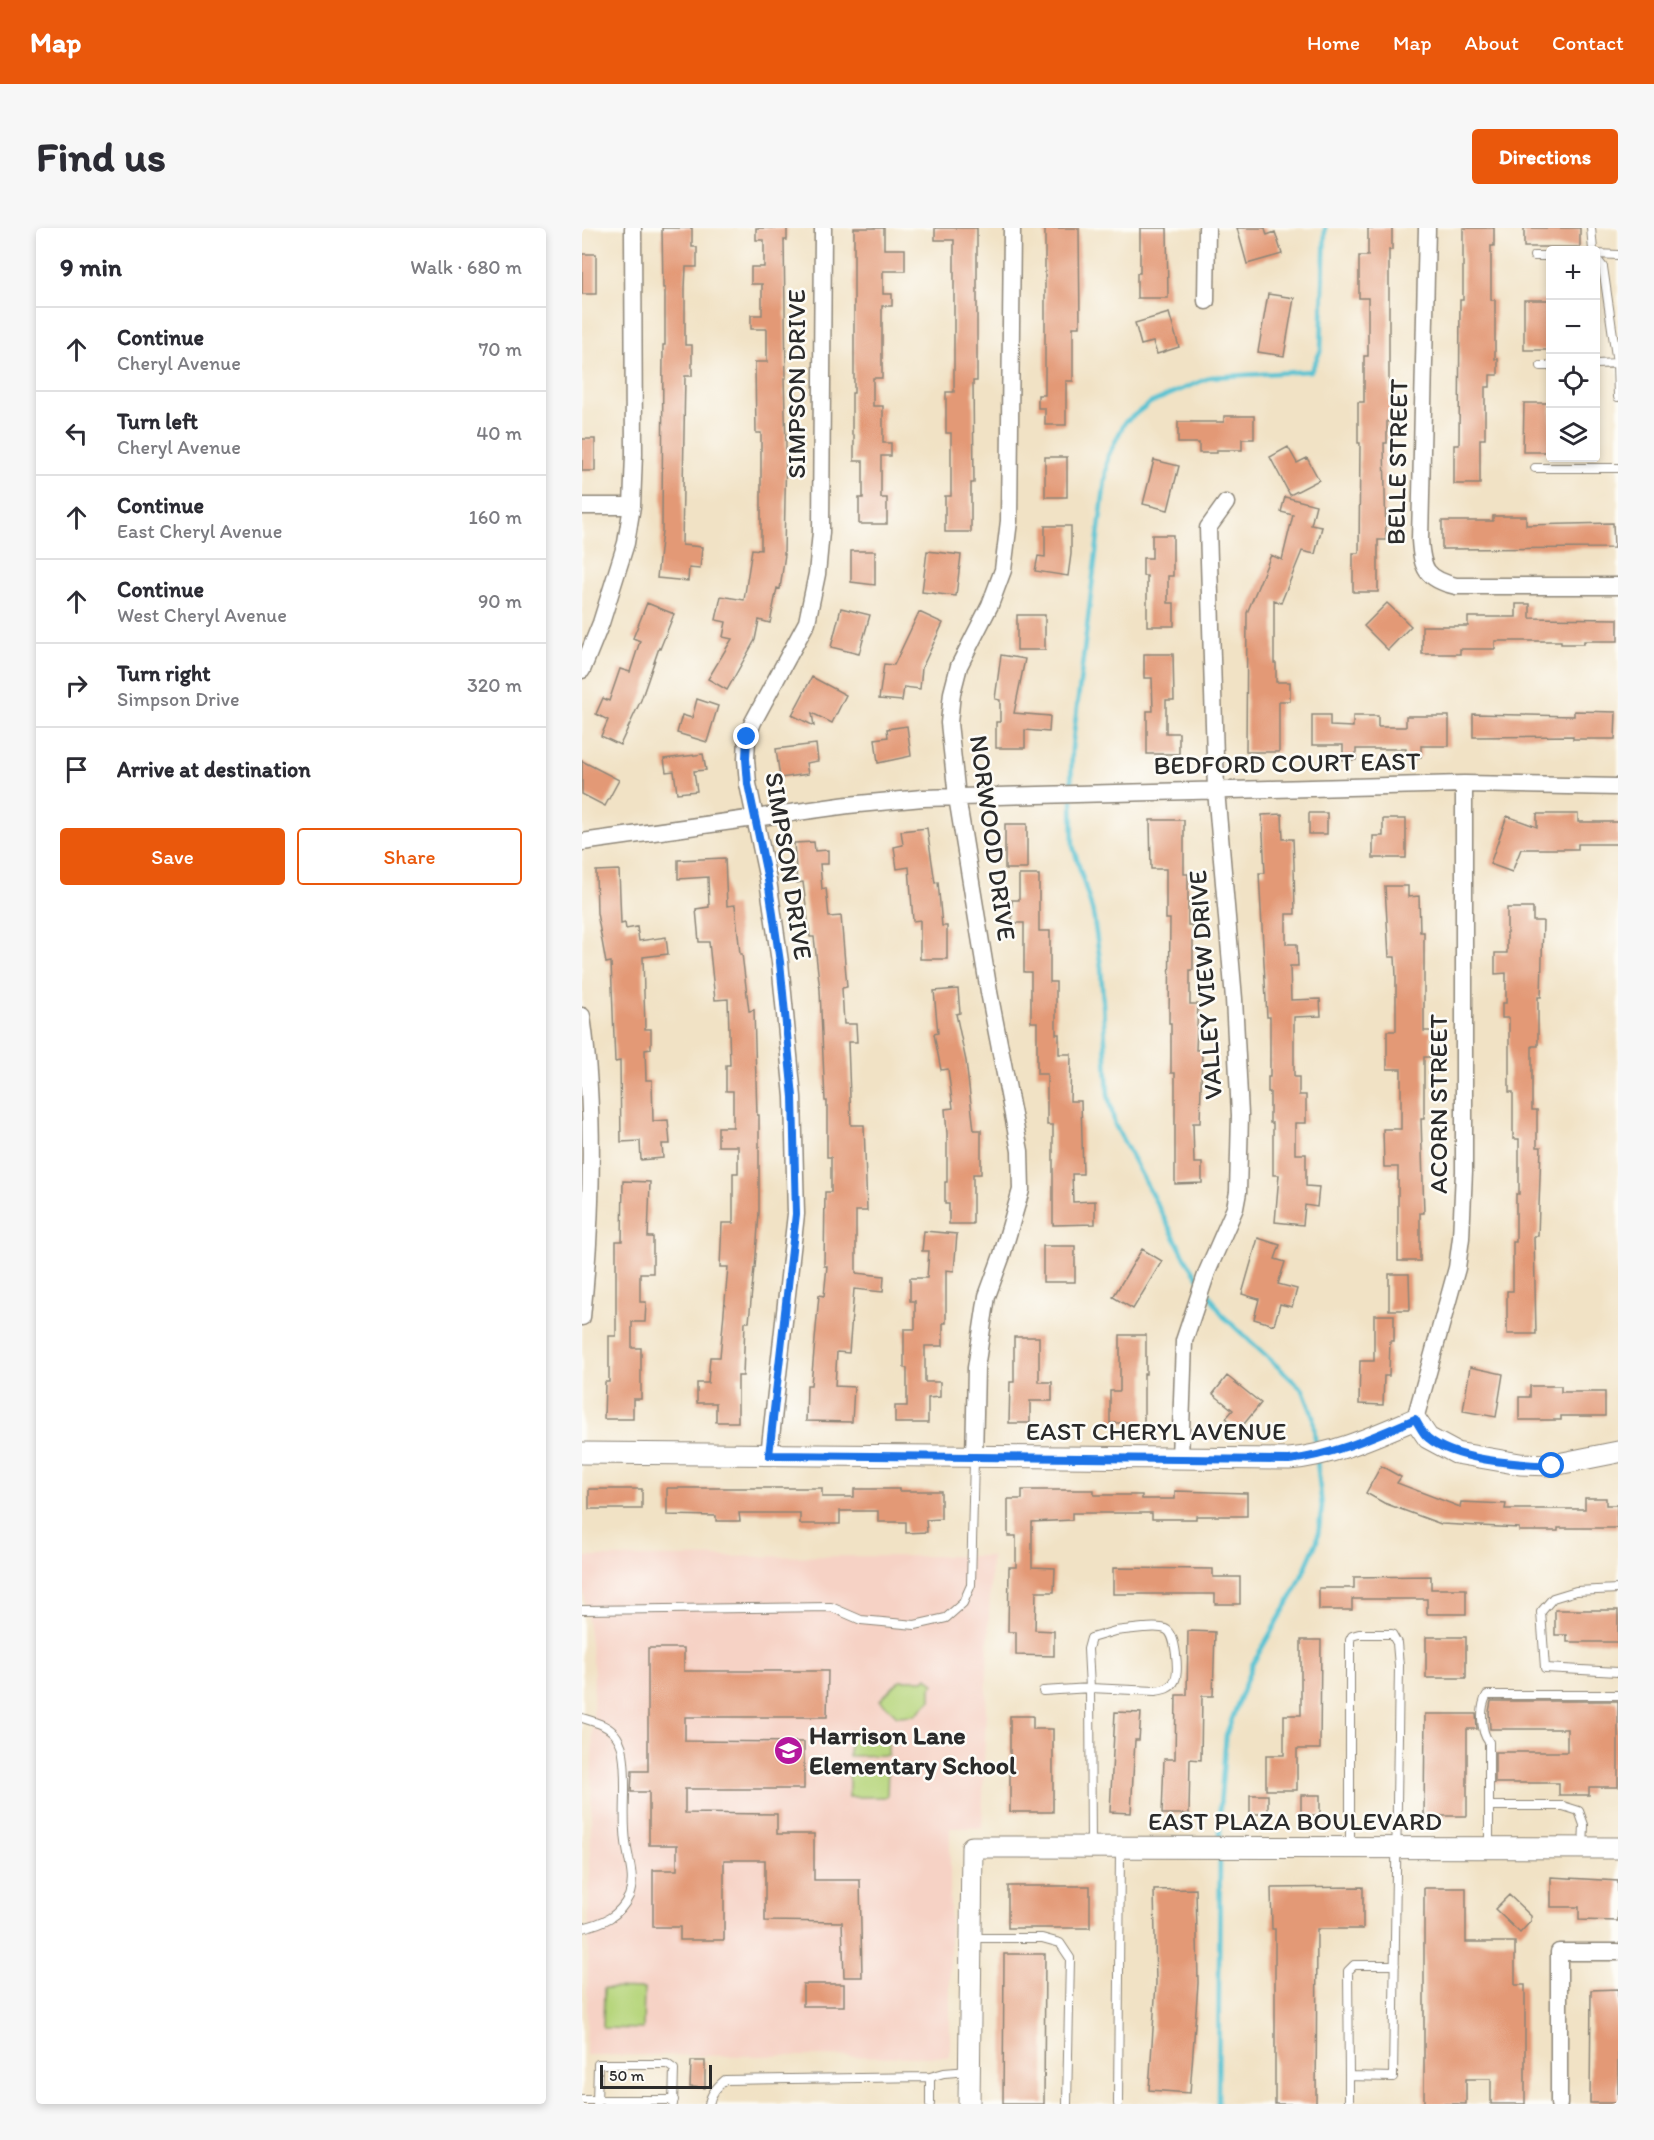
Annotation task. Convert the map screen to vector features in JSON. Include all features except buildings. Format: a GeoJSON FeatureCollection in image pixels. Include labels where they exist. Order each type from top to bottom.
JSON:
{"type":"FeatureCollection","features":[{"type":"Feature","properties":{"kind":"street"},"geometry":{"type":"LineString","coordinates":[[582,670],[626,543],[632,506],[634,454],[633,228]]}},
{"type":"Feature","properties":{"kind":"street","name":"SIMPSON DRIVE"},"geometry":{"type":"LineString","coordinates":[[769,1455],[796,1214],[793,1097],[780,962],[768,880],[748,784],[746,759],[747,737],[753,722],[807,622],[817,574],[821,532],[823,228]]}},
{"type":"Feature","properties":{"kind":"street","name":"NORWOOD DRIVE"},"geometry":{"type":"LineString","coordinates":[[974,1458],[976,1368],[987,1296],[1021,1190],[1020,1150],[989,992],[957,797],[949,723],[952,693],[959,666],[990,605],[1002,570],[1009,521],[1012,228]]}},
{"type":"Feature","properties":{"kind":"street"},"geometry":{"type":"LineString","coordinates":[[1206,301],[1207,228]]}},
{"type":"Feature","properties":{"kind":"street","name":"BELLE STREET"},"geometry":{"type":"LineString","coordinates":[[1427,228],[1420,540],[1426,570],[1431,577],[1456,586],[1618,586]]}},
{"type":"Feature","properties":{"kind":"street","name":"VALLEY VIEW DRIVE"},"geometry":{"type":"LineString","coordinates":[[1180,1459],[1184,1341],[1207,1272],[1235,1208],[1238,1191],[1240,1115],[1234,999],[1216,790],[1208,528],[1226,503]]}},
{"type":"Feature","properties":{"kind":"street"},"geometry":{"type":"LineString","coordinates":[[582,506],[632,506]]}},
{"type":"Feature","properties":{"kind":"street","name":"BEDFORD COURT EAST"},"geometry":{"type":"LineString","coordinates":[[582,842],[848,805],[923,798],[1464,784],[1618,788]]}},
{"type":"Feature","properties":{"kind":"street","name":"ACORN STREET"},"geometry":{"type":"LineString","coordinates":[[1415,1419],[1457,1268],[1461,1238],[1464,1171],[1464,784]]}},
{"type":"Feature","properties":{"kind":"street"},"geometry":{"type":"LineString","coordinates":[[582,1016],[590,1091],[590,1186],[588,1259],[582,1317]]}},
{"type":"Feature","properties":{"kind":"street"},"geometry":{"type":"LineString","coordinates":[[1415,1419],[1428,1438],[1456,1453],[1520,1464],[1552,1466],[1618,1452]]}},
{"type":"Feature","properties":{"kind":"street","name":"EAST CHERYL AVENUE"},"geometry":{"type":"LineString","coordinates":[[582,1453],[1289,1460],[1325,1453],[1415,1419]]}},
{"type":"Feature","properties":{"kind":"street","name":"EAST PLAZA BOULEVARD"},"geometry":{"type":"LineString","coordinates":[[971,1938],[972,1847],[1618,1848]]}},
{"type":"Feature","properties":{"kind":"street"},"geometry":{"type":"LineString","coordinates":[[969,2104],[971,1938]]}},
{"type":"Feature","properties":{"kind":"street"},"geometry":{"type":"LineString","coordinates":[[1559,2104],[1559,1952],[1618,1952]]}},
{"type":"Feature","properties":{"kind":"lane"},"geometry":{"type":"LineString","coordinates":[[1591,228],[1593,246]]}},
{"type":"Feature","properties":{"kind":"lane"},"geometry":{"type":"LineString","coordinates":[[1600,256],[1618,255]]}},
{"type":"Feature","properties":{"kind":"lane"},"geometry":{"type":"LineString","coordinates":[[1534,256],[1546,256]]}},
{"type":"Feature","properties":{"kind":"lane"},"geometry":{"type":"LineString","coordinates":[[1600,262],[1603,267],[1617,363],[1618,397]]}},
{"type":"Feature","properties":{"kind":"lane"},"geometry":{"type":"LineString","coordinates":[[1600,364],[1617,363]]}},
{"type":"Feature","properties":{"kind":"lane"},"geometry":{"type":"LineString","coordinates":[[1541,366],[1546,366]]}},
{"type":"Feature","properties":{"kind":"lane"},"geometry":{"type":"LineString","coordinates":[[1535,468],[1618,468]]}},
{"type":"Feature","properties":{"kind":"lane"},"geometry":{"type":"LineString","coordinates":[[582,1610],[831,1607],[861,1620],[915,1625],[946,1618],[963,1603],[971,1585],[974,1458]]}},
{"type":"Feature","properties":{"kind":"lane"},"geometry":{"type":"LineString","coordinates":[[1618,1589],[1576,1591],[1561,1595],[1553,1598],[1541,1612],[1545,1668],[1618,1672]]}},
{"type":"Feature","properties":{"kind":"lane"},"geometry":{"type":"LineString","coordinates":[[1042,1691],[1090,1688],[1165,1690],[1175,1681],[1176,1654],[1171,1634],[1162,1628],[1143,1628],[1115,1631],[1091,1638],[1088,1650],[1090,1688],[1091,1847]]}},
{"type":"Feature","properties":{"kind":"lane"},"geometry":{"type":"LineString","coordinates":[[1349,2076],[1393,2078],[1399,1666],[1397,1643],[1392,1634],[1359,1634],[1352,1636],[1350,1640],[1350,1848]]}},
{"type":"Feature","properties":{"kind":"lane"},"geometry":{"type":"LineString","coordinates":[[1489,1848],[1489,1742],[1483,1735],[1484,1701],[1487,1695],[1618,1695]]}},
{"type":"Feature","properties":{"kind":"lane"},"geometry":{"type":"LineString","coordinates":[[582,1718],[598,1722],[619,1738],[623,1753],[626,1841],[632,1881],[630,1894],[615,1916],[603,1923],[582,1928]]}},
{"type":"Feature","properties":{"kind":"lane"},"geometry":{"type":"LineString","coordinates":[[1489,1806],[1563,1806],[1579,1811],[1584,1825],[1583,1848]]}},
{"type":"Feature","properties":{"kind":"lane"},"geometry":{"type":"LineString","coordinates":[[1118,2104],[1120,1847]]}},
{"type":"Feature","properties":{"kind":"lane"},"geometry":{"type":"LineString","coordinates":[[971,1938],[1042,1938],[1060,1943],[1070,1958],[1067,2104]]}},
{"type":"Feature","properties":{"kind":"lane"},"geometry":{"type":"LineString","coordinates":[[1349,2104],[1348,1971],[1354,1965],[1395,1965]]}},
{"type":"Feature","properties":{"kind":"lane"},"geometry":{"type":"LineString","coordinates":[[582,2100],[597,2101],[674,2102],[674,2069],[667,2064],[598,2064],[597,2101]]}},
{"type":"Feature","properties":{"kind":"lane"},"geometry":{"type":"LineString","coordinates":[[709,2104],[710,2097],[725,2080],[930,2078],[944,2073],[969,2071]]}},
{"type":"Feature","properties":{"kind":"lane"},"geometry":{"type":"LineString","coordinates":[[930,2078],[930,2104]]}},
{"type":"Feature","properties":{"kind":"shaded area","name":"Harrison Lane Elementary School"},"geometry":{"type":"Polygon","coordinates":[[[991,1556],[982,1828],[950,1828],[950,2057],[586,2055],[594,1672],[582,1581],[582,1557],[991,1556]]]}},
{"type":"Feature","properties":{"kind":"green space"},"geometry":{"type":"Polygon","coordinates":[[[927,1677],[934,1684],[931,1688],[931,1700],[915,1715],[897,1716],[880,1700],[900,1680],[924,1680],[927,1677]]]}},
{"type":"Feature","properties":{"kind":"green space"},"geometry":{"type":"Polygon","coordinates":[[[849,1732],[888,1732],[888,1755],[849,1756],[849,1732]]]}},
{"type":"Feature","properties":{"kind":"green space"},"geometry":{"type":"Polygon","coordinates":[[[849,1764],[888,1764],[887,1797],[849,1797],[849,1764]]]}},
{"type":"Feature","properties":{"kind":"green space"},"geometry":{"type":"Polygon","coordinates":[[[604,1988],[644,1989],[643,2029],[603,2028],[604,1988]]]}},
{"type":"Feature","properties":{"kind":"waterway"},"geometry":{"type":"LineString","coordinates":[[1071,790],[1072,748],[1108,456],[1125,422],[1150,403],[1211,377],[1311,371],[1321,350],[1325,228]]}},
{"type":"Feature","properties":{"kind":"waterway"},"geometry":{"type":"LineString","coordinates":[[1072,799],[1073,846],[1093,913],[1101,967],[1108,1095],[1115,1125],[1187,1261],[1200,1280]]}},
{"type":"Feature","properties":{"kind":"waterway"},"geometry":{"type":"LineString","coordinates":[[1206,1289],[1223,1316],[1303,1390],[1313,1416],[1316,1449]]}},
{"type":"Feature","properties":{"kind":"waterway"},"geometry":{"type":"LineString","coordinates":[[1220,1841],[1220,1806],[1226,1735],[1252,1665],[1296,1589],[1317,1541],[1322,1507],[1317,1460]]}},
{"type":"Feature","properties":{"kind":"waterway"},"geometry":{"type":"LineString","coordinates":[[1218,2104],[1220,1853]]}},
{"type":"Feature","properties":{"kind":"place","name":"Harrison Lane Elementary School"},"geometry":{"type":"Point","coordinates":[788,1750]}},
{"type":"Feature","properties":{"kind":"route"},"geometry":{"type":"LineString","coordinates":[[747,737],[748,784],[768,880],[780,962],[793,1097],[796,1214],[769,1455],[1289,1460],[1347,1447],[1415,1419],[1428,1438],[1456,1453],[1520,1464],[1552,1466]]}}]}
